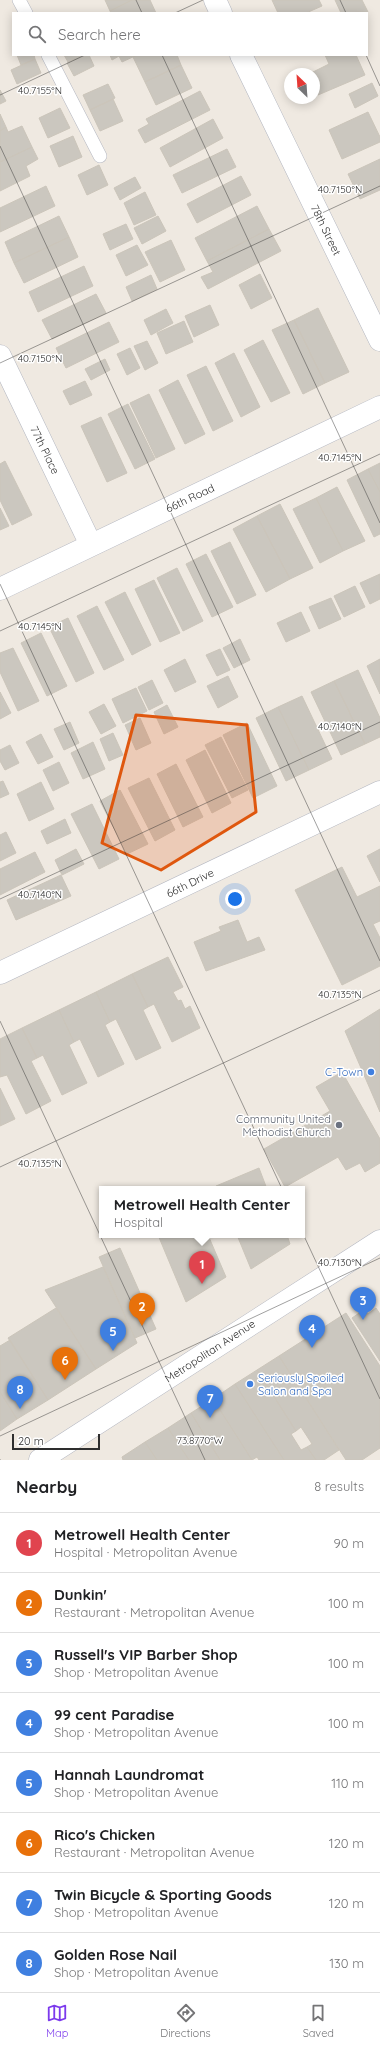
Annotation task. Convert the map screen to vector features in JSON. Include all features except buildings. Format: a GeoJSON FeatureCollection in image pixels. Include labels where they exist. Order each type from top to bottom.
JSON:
{"type":"FeatureCollection","features":[{"type":"Feature","properties":{"kind":"street"},"geometry":{"type":"LineString","coordinates":[[215,0],[221,12]]}},
{"type":"Feature","properties":{"kind":"street","name":"78th Street"},"geometry":{"type":"LineString","coordinates":[[241,56],[380,340]]}},
{"type":"Feature","properties":{"kind":"street","name":"77th Place"},"geometry":{"type":"LineString","coordinates":[[0,356],[91,545]]}},
{"type":"Feature","properties":{"kind":"street","name":"66th Road"},"geometry":{"type":"LineString","coordinates":[[0,589],[380,407]]}},
{"type":"Feature","properties":{"kind":"street","name":"66th Drive"},"geometry":{"type":"LineString","coordinates":[[1,972],[380,792]]}},
{"type":"Feature","properties":{"kind":"street","name":"Metropolitan Avenue"},"geometry":{"type":"LineString","coordinates":[[40,1460],[380,1241]]}},
{"type":"Feature","properties":{"kind":"lane"},"geometry":{"type":"LineString","coordinates":[[20,0],[26,12]]}},
{"type":"Feature","properties":{"kind":"lane"},"geometry":{"type":"LineString","coordinates":[[49,56],[100,156]]}},
{"type":"Feature","properties":{"kind":"highlighted area"},"geometry":{"type":"Polygon","coordinates":[[[136,715],[247,725],[256,812],[161,870],[102,843],[136,715]]]}},
{"type":"Feature","properties":{"kind":"place","name":"C-Town"},"geometry":{"type":"Point","coordinates":[371,1072]}},
{"type":"Feature","properties":{"kind":"place","name":"Community United Methodist Church"},"geometry":{"type":"Point","coordinates":[339,1125]}},
{"type":"Feature","properties":{"kind":"place","name":"Metrowell Health Center"},"geometry":{"type":"Point","coordinates":[202,1284]}},
{"type":"Feature","properties":{"kind":"place","name":"Russell's VIP Barber Shop"},"geometry":{"type":"Point","coordinates":[363,1320]}},
{"type":"Feature","properties":{"kind":"place","name":"Dunkin'"},"geometry":{"type":"Point","coordinates":[142,1326]}},
{"type":"Feature","properties":{"kind":"place","name":"99 cent Paradise"},"geometry":{"type":"Point","coordinates":[312,1348]}},
{"type":"Feature","properties":{"kind":"place","name":"Hannah Laundromat"},"geometry":{"type":"Point","coordinates":[113,1351]}},
{"type":"Feature","properties":{"kind":"place","name":"Rico's Chicken"},"geometry":{"type":"Point","coordinates":[65,1380]}},
{"type":"Feature","properties":{"kind":"place","name":"Seriously Spoiled Salon and Spa"},"geometry":{"type":"Point","coordinates":[250,1384]}},
{"type":"Feature","properties":{"kind":"place","name":"Golden Rose Nail"},"geometry":{"type":"Point","coordinates":[20,1409]}},
{"type":"Feature","properties":{"kind":"place","name":"Twin Bicycle & Sporting Goods"},"geometry":{"type":"Point","coordinates":[210,1418]}}]}
